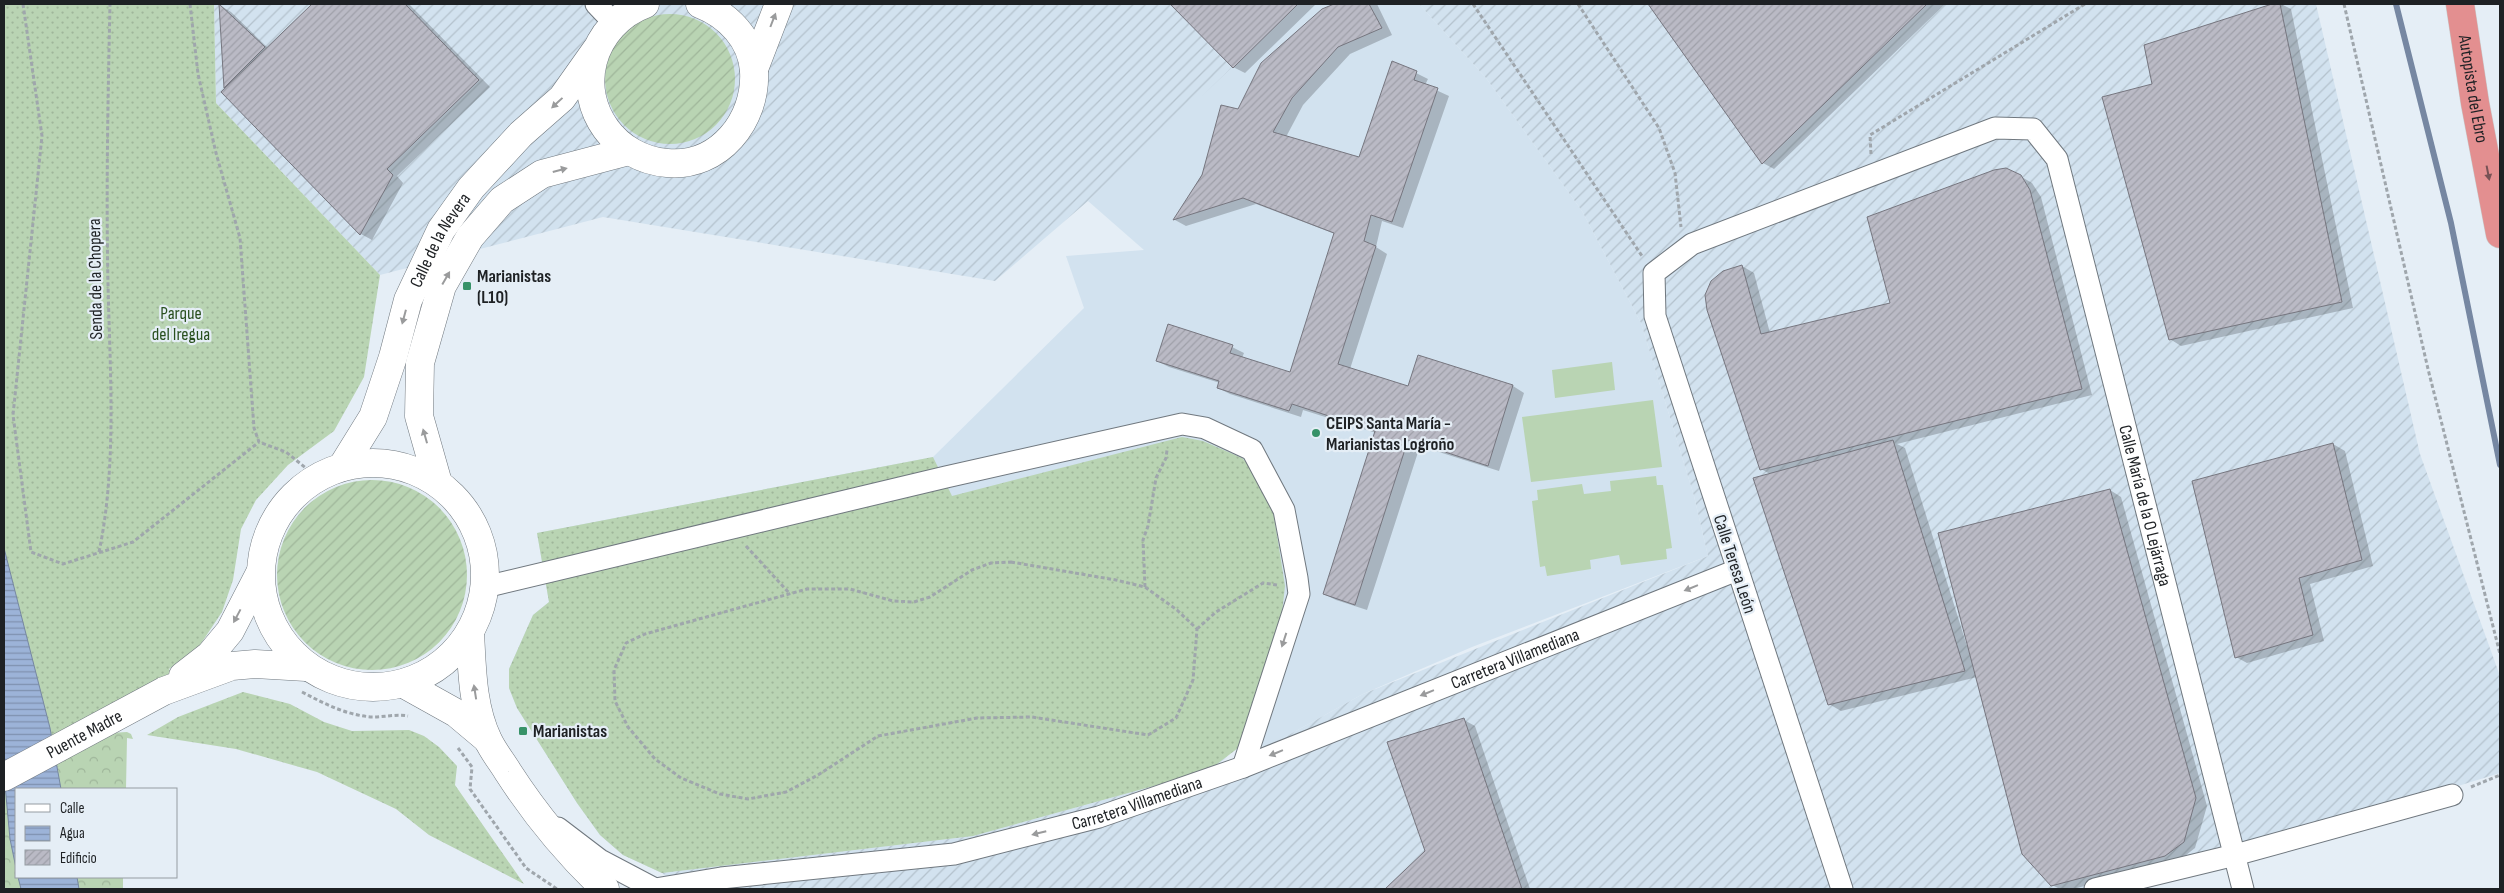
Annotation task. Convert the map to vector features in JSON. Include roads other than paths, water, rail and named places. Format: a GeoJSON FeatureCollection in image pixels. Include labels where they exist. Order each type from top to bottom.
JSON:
{"type":"FeatureCollection","features":[{"type":"Feature","properties":{"kind":"highway","name":"Autopista del Ebro"},"geometry":{"type":"LineString","coordinates":[[2460,4],[2475,103],[2500,234]]}},
{"type":"Feature","properties":{"kind":"main road"},"geometry":{"type":"LineString","coordinates":[[605,14],[627,12],[645,4]]}},
{"type":"Feature","properties":{"kind":"main road"},"geometry":{"type":"LineString","coordinates":[[596,50],[590,72],[591,95],[598,117],[611,136],[628,151],[648,160],[668,164],[688,162],[702,157],[726,144],[740,128],[749,110],[754,90],[754,69],[749,51],[740,34],[728,20],[713,9],[700,4]]}},
{"type":"Feature","properties":{"kind":"main road"},"geometry":{"type":"LineString","coordinates":[[754,69],[780,4]]}},
{"type":"Feature","properties":{"kind":"main road","name":"Calle de la Nevera"},"geometry":{"type":"LineString","coordinates":[[329,472],[373,417],[393,357],[408,300],[441,230],[471,188],[521,134],[562,98],[596,50],[605,14]]}},
{"type":"Feature","properties":{"kind":"main road","name":"Calle de la Nevera"},"geometry":{"type":"LineString","coordinates":[[438,483],[419,416],[420,362],[446,277],[470,237],[502,200],[542,174],[628,151]]}},
{"type":"Feature","properties":{"kind":"main road"},"geometry":{"type":"LineString","coordinates":[[164,691],[232,666],[255,664],[302,678],[331,680],[358,687],[386,687],[423,679],[442,666],[470,632],[480,610],[485,587],[484,557],[476,529],[462,506],[438,483],[416,471],[391,464],[366,463],[329,472],[294,495],[276,518],[264,544],[260,573],[263,600],[272,626],[287,648],[302,678]]}},
{"type":"Feature","properties":{"kind":"main road"},"geometry":{"type":"LineString","coordinates":[[164,691],[210,655],[225,637],[260,573]]}},
{"type":"Feature","properties":{"kind":"main road"},"geometry":{"type":"LineString","coordinates":[[470,632],[472,676],[477,704],[487,740]]}},
{"type":"Feature","properties":{"kind":"main road"},"geometry":{"type":"LineString","coordinates":[[404,684],[456,713],[487,740],[529,805],[568,854],[604,889]]}},
{"type":"Feature","properties":{"kind":"main road","name":"Puente Madre"},"geometry":{"type":"LineString","coordinates":[[4,777],[164,691]]}},
{"type":"Feature","properties":{"kind":"street","name":"Calle María de la O Lejárraga"},"geometry":{"type":"LineString","coordinates":[[1654,273],[1692,244],[1994,128],[2033,129],[2057,158],[2243,889]]}},
{"type":"Feature","properties":{"kind":"street","name":"Calle Teresa León"},"geometry":{"type":"LineString","coordinates":[[1654,273],[1655,316],[1842,889]]}},
{"type":"Feature","properties":{"kind":"street"},"geometry":{"type":"LineString","coordinates":[[485,587],[1167,427],[1182,424],[1205,428],[1252,450],[1284,510],[1299,594],[1242,767]]}},
{"type":"Feature","properties":{"kind":"street","name":"Carretera Villamediana"},"geometry":{"type":"LineString","coordinates":[[529,805],[600,860],[655,889],[722,878],[954,854],[1100,817],[1242,767],[1737,570]]}},
{"type":"Feature","properties":{"kind":"street"},"geometry":{"type":"LineString","coordinates":[[2094,889],[2234,854],[2452,795]]}},
{"type":"Feature","properties":{"kind":"water"},"geometry":{"type":"Polygon","coordinates":[[[4,548],[50,728],[61,788],[15,788],[15,863],[10,839],[4,774],[4,548]]]}},
{"type":"Feature","properties":{"kind":"water"},"geometry":{"type":"Polygon","coordinates":[[[18,878],[77,878],[79,889],[21,889],[18,878]]]}},
{"type":"Feature","properties":{"kind":"waterway"},"geometry":{"type":"LineString","coordinates":[[2396,4],[2451,223],[2500,465]]}},
{"type":"Feature","properties":{"kind":"place","name":"Marianistas (L10)"},"geometry":{"type":"Point","coordinates":[467,286]}},
{"type":"Feature","properties":{"kind":"place","name":"CEIPS Santa María - Marianistas Logroño"},"geometry":{"type":"Point","coordinates":[1316,433]}},
{"type":"Feature","properties":{"kind":"place","name":"Marianistas"},"geometry":{"type":"Point","coordinates":[523,731]}},
{"type":"Feature","properties":{"kind":"park label","name":"Parque del Iregua"},"geometry":{"type":"Point","coordinates":[181,323]}}]}
